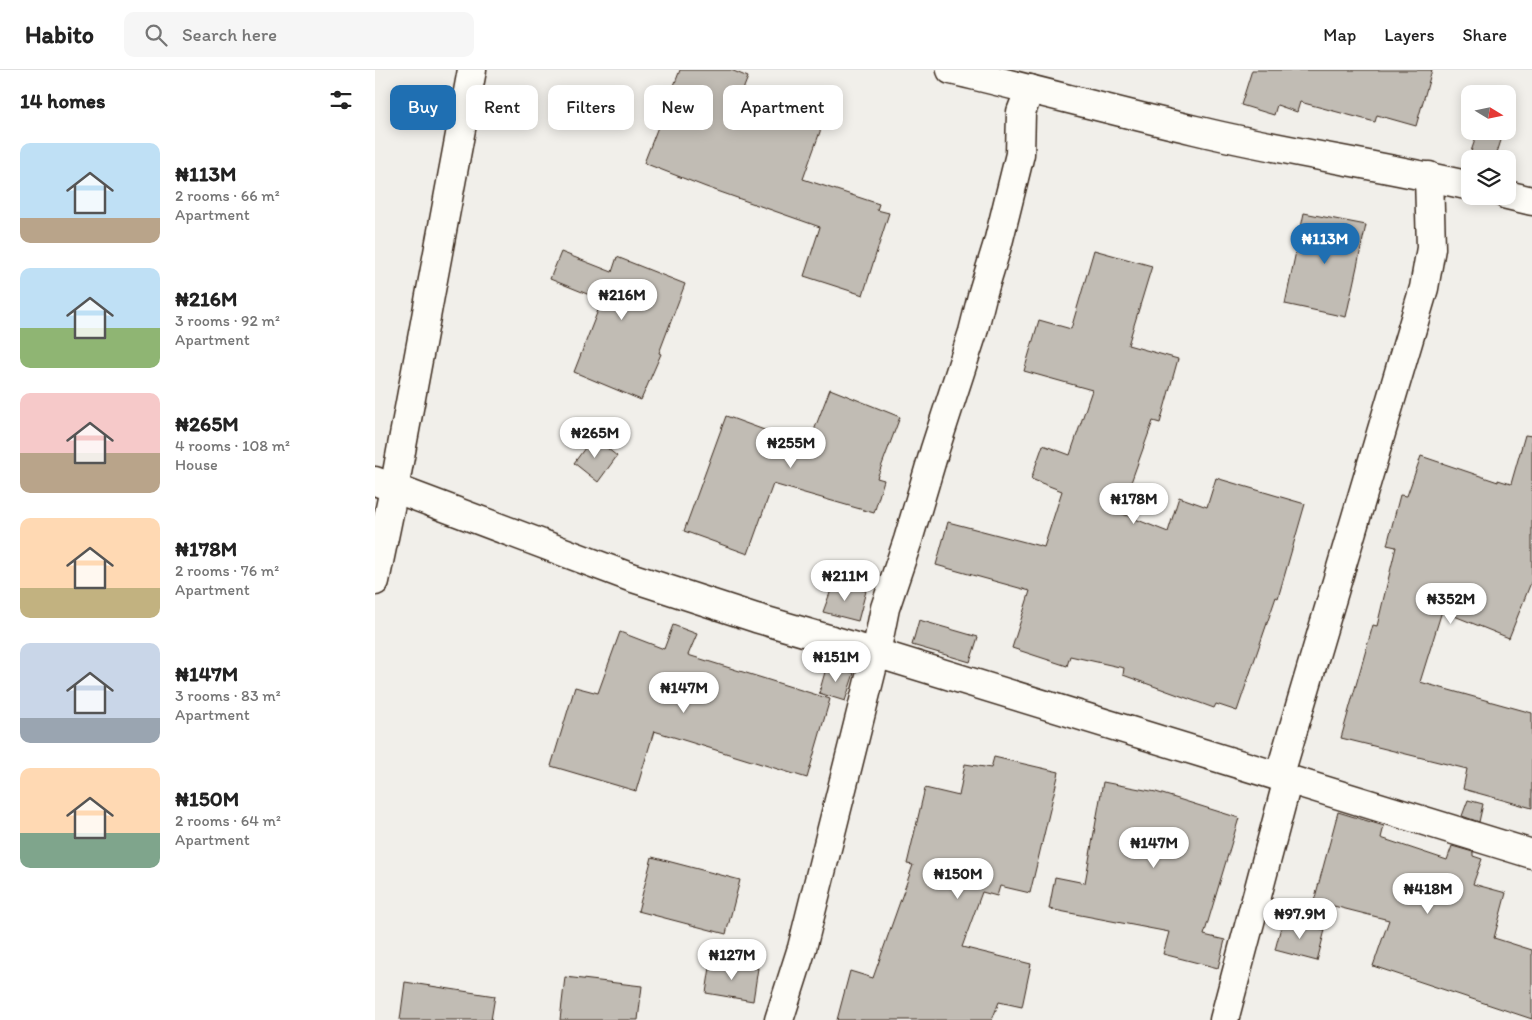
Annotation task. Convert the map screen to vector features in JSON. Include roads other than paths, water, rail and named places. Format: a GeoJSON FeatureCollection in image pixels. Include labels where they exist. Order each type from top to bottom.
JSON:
{"type":"FeatureCollection","features":[{"type":"Feature","properties":{"kind":"street"},"geometry":{"type":"LineString","coordinates":[[375,580],[385,485],[472,70]]}},
{"type":"Feature","properties":{"kind":"street"},"geometry":{"type":"LineString","coordinates":[[951,70],[1195,130],[1461,184]]}},
{"type":"Feature","properties":{"kind":"street"},"geometry":{"type":"LineString","coordinates":[[779,1020],[802,948],[876,653],[885,608],[973,332],[998,243],[1020,154],[1021,112],[1030,89]]}},
{"type":"Feature","properties":{"kind":"street"},"geometry":{"type":"LineString","coordinates":[[1224,1020],[1283,778],[1424,288],[1431,248],[1429,176]]}},
{"type":"Feature","properties":{"kind":"street"},"geometry":{"type":"LineString","coordinates":[[1516,197],[1532,201]]}},
{"type":"Feature","properties":{"kind":"street"},"geometry":{"type":"LineString","coordinates":[[385,485],[631,578],[756,618],[1532,854]]}}]}
